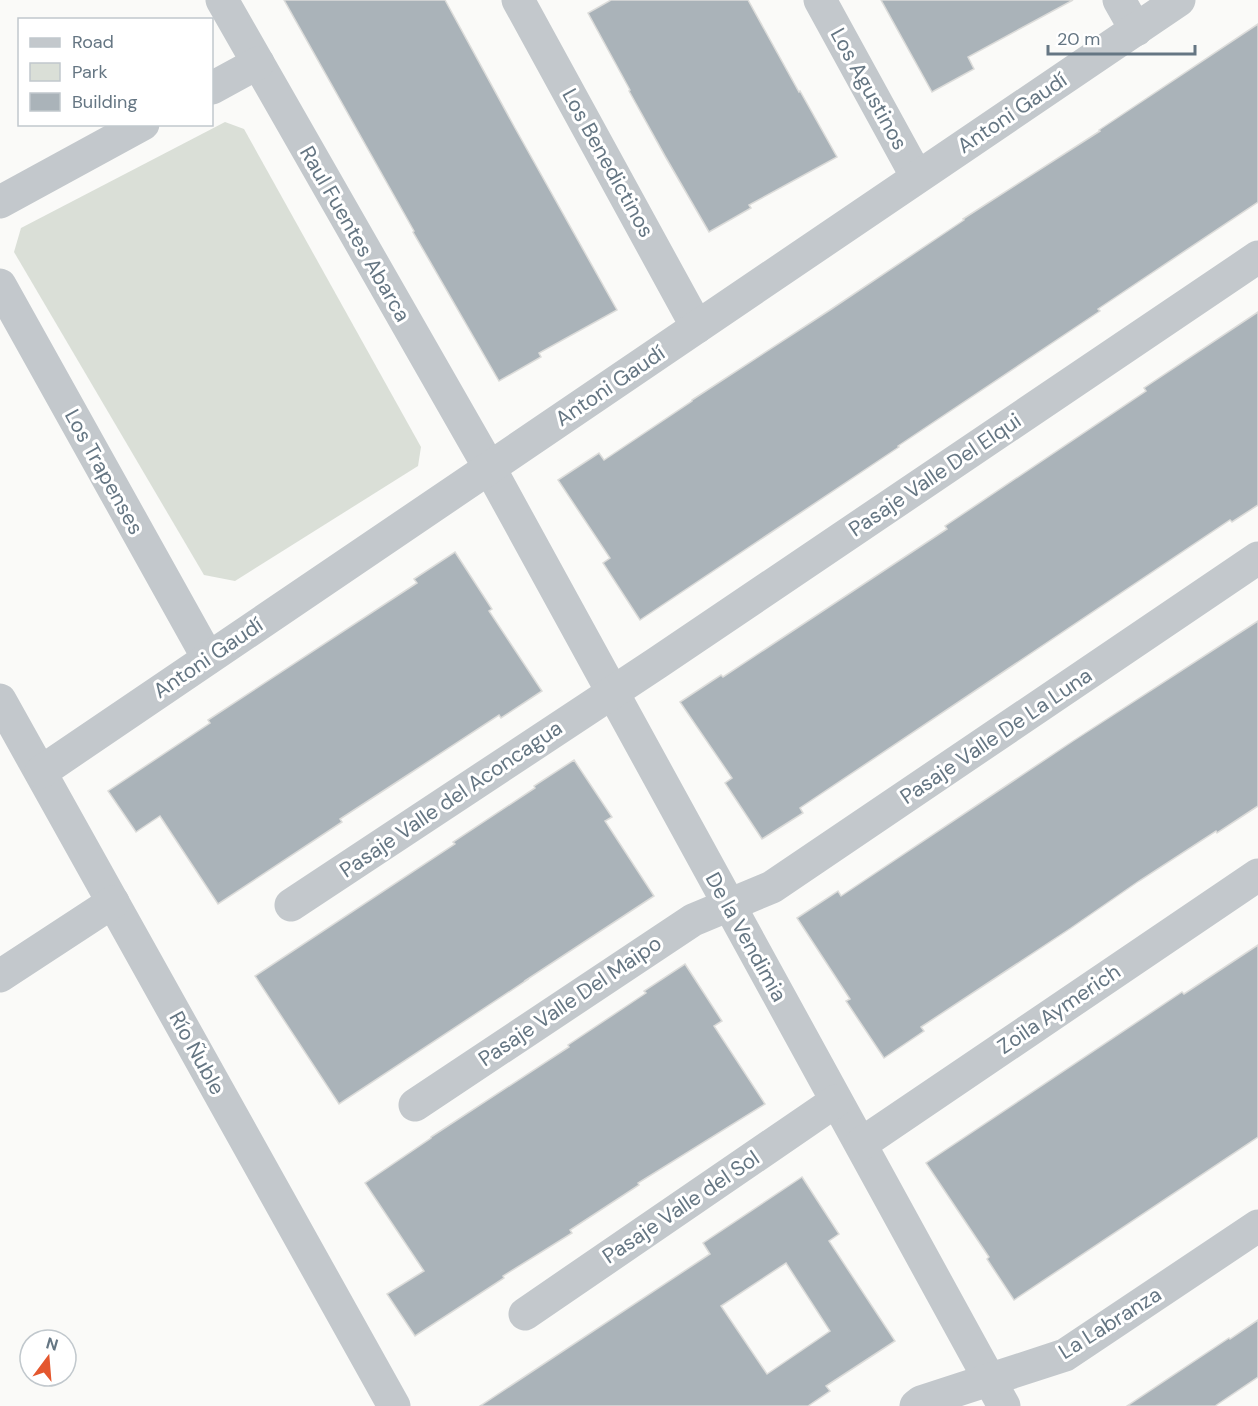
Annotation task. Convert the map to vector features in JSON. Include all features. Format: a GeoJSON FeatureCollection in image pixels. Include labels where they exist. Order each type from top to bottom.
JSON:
{"type":"FeatureCollection","features":[{"type":"Feature","properties":{"kind":"street","name":"Raul Fuentes Abarca"},"geometry":{"type":"LineString","coordinates":[[222,0],[489,467]]}},
{"type":"Feature","properties":{"kind":"street","name":"Los Benedictinos"},"geometry":{"type":"LineString","coordinates":[[518,0],[697,327]]}},
{"type":"Feature","properties":{"kind":"street","name":"Los Agustinos"},"geometry":{"type":"LineString","coordinates":[[820,0],[917,177]]}},
{"type":"Feature","properties":{"kind":"street"},"geometry":{"type":"LineString","coordinates":[[1119,0],[1136,30]]}},
{"type":"Feature","properties":{"kind":"street","name":"Antoni Gaudí"},"geometry":{"type":"LineString","coordinates":[[41,772],[1179,0]]}},
{"type":"Feature","properties":{"kind":"street"},"geometry":{"type":"LineString","coordinates":[[213,87],[258,63]]}},
{"type":"Feature","properties":{"kind":"street"},"geometry":{"type":"LineString","coordinates":[[0,202],[139,126]]}},
{"type":"Feature","properties":{"kind":"street","name":"Pasaje Valle Del Elqui"},"geometry":{"type":"LineString","coordinates":[[612,692],[1258,257]]}},
{"type":"Feature","properties":{"kind":"street","name":"Los Trapenses"},"geometry":{"type":"LineString","coordinates":[[0,285],[208,658]]}},
{"type":"Feature","properties":{"kind":"street","name":"De la Vendimia"},"geometry":{"type":"LineString","coordinates":[[489,467],[997,1393]]}},
{"type":"Feature","properties":{"kind":"street","name":"Pasaje Valle De La Luna"},"geometry":{"type":"LineString","coordinates":[[729,905],[772,887],[1258,558]]}},
{"type":"Feature","properties":{"kind":"street","name":"Pasaje Valle del Aconcagua"},"geometry":{"type":"LineString","coordinates":[[291,905],[612,692]]}},
{"type":"Feature","properties":{"kind":"street","name":"Río Ñuble"},"geometry":{"type":"LineString","coordinates":[[0,699],[394,1406]]}},
{"type":"Feature","properties":{"kind":"street","name":"Zoila Aymerich"},"geometry":{"type":"LineString","coordinates":[[861,1144],[1258,874]]}},
{"type":"Feature","properties":{"kind":"street"},"geometry":{"type":"LineString","coordinates":[[0,976],[113,902]]}},
{"type":"Feature","properties":{"kind":"street","name":"Pasaje Valle Del Maipo"},"geometry":{"type":"LineString","coordinates":[[415,1105],[680,928],[729,905]]}},
{"type":"Feature","properties":{"kind":"street","name":"Pasaje Valle del Sol"},"geometry":{"type":"LineString","coordinates":[[525,1314],[836,1101]]}},
{"type":"Feature","properties":{"kind":"street","name":"La Labranza"},"geometry":{"type":"LineString","coordinates":[[916,1406],[921,1402],[997,1393],[1065,1356],[1258,1226]]}},
{"type":"Feature","properties":{"kind":"green space"},"geometry":{"type":"Polygon","coordinates":[[[225,122],[244,129],[421,447],[418,466],[235,581],[204,575],[14,252],[21,228],[225,122]]]}},
{"type":"Feature","properties":{"kind":"building"},"geometry":{"type":"Polygon","coordinates":[[[284,0],[445,0],[617,310],[539,353],[541,357],[499,381],[284,0]]]}},
{"type":"Feature","properties":{"kind":"building"},"geometry":{"type":"Polygon","coordinates":[[[611,0],[748,0],[837,157],[749,205],[751,208],[709,232],[629,91],[588,13],[611,0]]]}},
{"type":"Feature","properties":{"kind":"building"},"geometry":{"type":"Polygon","coordinates":[[[881,0],[1073,0],[968,57],[974,69],[932,92],[881,0]]]}},
{"type":"Feature","properties":{"kind":"building"},"geometry":{"type":"Polygon","coordinates":[[[1258,24],[1258,202],[1098,309],[1100,311],[899,447],[640,620],[603,563],[610,558],[558,480],[599,453],[604,460],[1258,24]]]}},
{"type":"Feature","properties":{"kind":"building"},"geometry":{"type":"Polygon","coordinates":[[[1258,312],[1258,505],[1232,522],[1230,520],[800,808],[803,813],[762,839],[725,783],[732,778],[680,702],[721,675],[723,677],[947,529],[945,526],[1146,391],[1144,388],[1258,312]]]}},
{"type":"Feature","properties":{"kind":"building"},"geometry":{"type":"Polygon","coordinates":[[[455,552],[492,609],[489,611],[542,691],[501,718],[499,715],[340,819],[342,822],[218,904],[160,816],[136,832],[108,791],[210,723],[208,720],[417,583],[414,579],[455,552]]]}},
{"type":"Feature","properties":{"kind":"building"},"geometry":{"type":"Polygon","coordinates":[[[1258,621],[1258,806],[1139,881],[921,1027],[924,1031],[884,1058],[846,1001],[850,999],[797,918],[838,891],[841,896],[1258,621]]]}},
{"type":"Feature","properties":{"kind":"building"},"geometry":{"type":"Polygon","coordinates":[[[574,760],[612,817],[605,821],[654,896],[339,1104],[255,976],[455,844],[453,842],[574,760]]]}},
{"type":"Feature","properties":{"kind":"building"},"geometry":{"type":"Polygon","coordinates":[[[1258,945],[1258,1137],[1014,1300],[987,1259],[989,1257],[926,1163],[1182,992],[1184,994],[1258,945]]]}},
{"type":"Feature","properties":{"kind":"building"},"geometry":{"type":"Polygon","coordinates":[[[685,964],[722,1021],[714,1026],[765,1104],[638,1183],[639,1185],[570,1230],[572,1233],[503,1276],[504,1278],[415,1336],[387,1294],[424,1271],[365,1183],[569,1047],[568,1045],[685,964]]]}},
{"type":"Feature","properties":{"kind":"building"},"geometry":{"type":"Polygon","coordinates":[[[802,1177],[839,1234],[829,1241],[895,1341],[826,1386],[830,1391],[808,1406],[480,1406],[710,1254],[703,1243],[802,1177]],[[786,1263],[721,1306],[767,1374],[830,1331],[786,1263]]]}},
{"type":"Feature","properties":{"kind":"building"},"geometry":{"type":"Polygon","coordinates":[[[1258,1320],[1258,1377],[1215,1406],[1127,1406],[1229,1338],[1258,1320]]]}}]}
